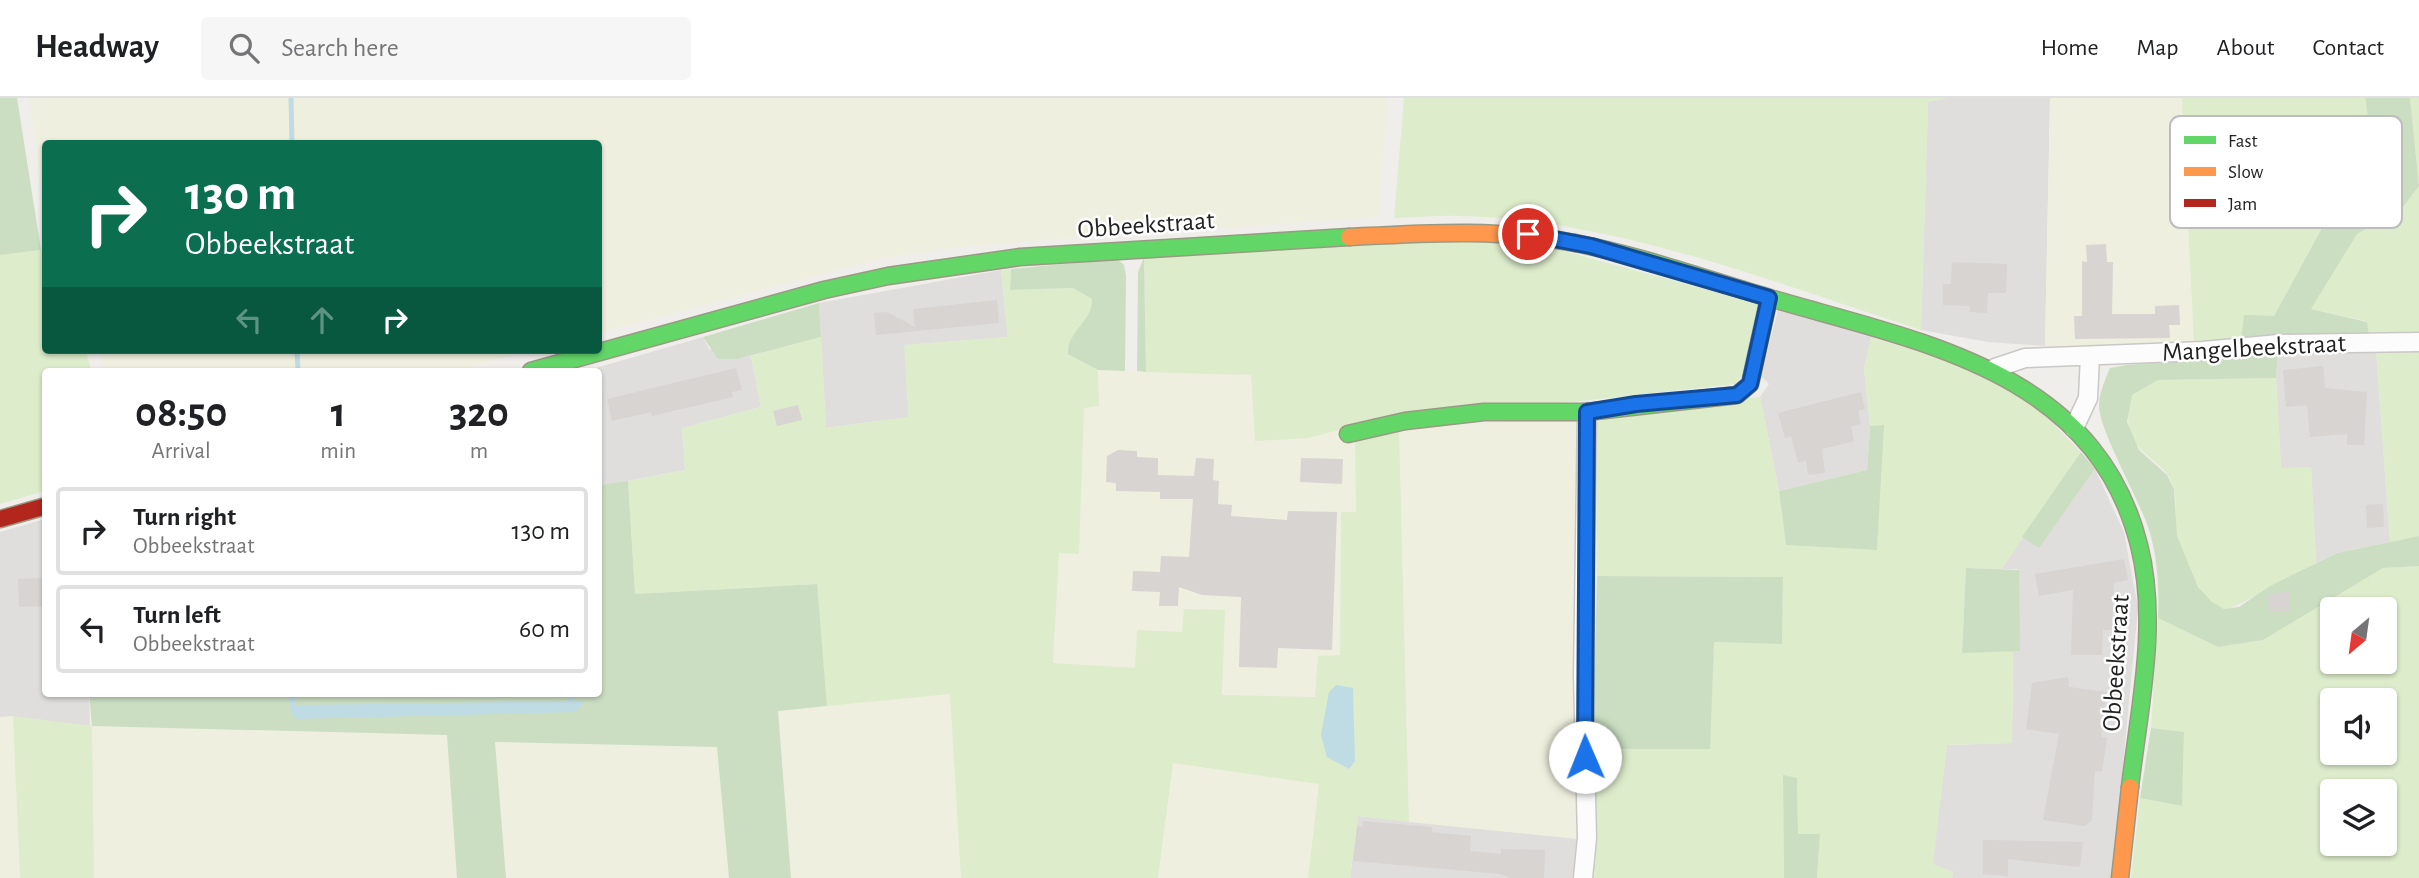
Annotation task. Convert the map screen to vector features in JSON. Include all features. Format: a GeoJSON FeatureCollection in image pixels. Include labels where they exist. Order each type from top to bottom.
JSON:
{"type":"FeatureCollection","features":[{"type":"Feature","properties":{"kind":"street","name":"Obbeekstraat"},"geometry":{"type":"LineString","coordinates":[[602,351],[824,290],[953,265],[1020,257],[1419,232],[1492,230],[1591,246],[1954,352],[1995,368],[2024,386],[2074,428],[2107,469],[2142,555],[2147,589],[2147,637],[2120,878]]}},
{"type":"Feature","properties":{"kind":"street"},"geometry":{"type":"LineString","coordinates":[[1348,434],[1405,421],[1484,412],[1587,412],[1636,404],[1737,395],[1750,384],[1769,298]]}},
{"type":"Feature","properties":{"kind":"street","name":"Mangelbeekstraat"},"geometry":{"type":"LineString","coordinates":[[1995,368],[2025,358],[2278,344],[2419,342]]}},
{"type":"Feature","properties":{"kind":"street","name":"Obbeekstraat"},"geometry":{"type":"LineString","coordinates":[[542,368],[592,354]]}},
{"type":"Feature","properties":{"kind":"street"},"geometry":{"type":"LineString","coordinates":[[2074,428],[2088,398],[2090,356]]}},
{"type":"Feature","properties":{"kind":"street"},"geometry":{"type":"LineString","coordinates":[[1583,878],[1587,838],[1583,675],[1587,412]]}},
{"type":"Feature","properties":{"kind":"street"},"geometry":{"type":"LineString","coordinates":[[0,519],[42,507]]}},
{"type":"Feature","properties":{"kind":"shaded area"},"geometry":{"type":"Polygon","coordinates":[[[1947,98],[2050,98],[2045,346],[1988,342],[1921,330],[1928,101],[1947,98]]]}},
{"type":"Feature","properties":{"kind":"shaded area"},"geometry":{"type":"Polygon","coordinates":[[[1001,270],[1008,337],[905,345],[909,417],[826,428],[819,303],[1001,270]]]}},
{"type":"Feature","properties":{"kind":"shaded area"},"geometry":{"type":"Polygon","coordinates":[[[1778,310],[1871,337],[1864,369],[1870,426],[1867,470],[1779,491],[1760,397],[1769,384],[1761,376],[1778,310]]]}},
{"type":"Feature","properties":{"kind":"shaded area"},"geometry":{"type":"Polygon","coordinates":[[[703,337],[709,349],[738,359],[751,356],[761,407],[682,428],[685,470],[602,486],[602,368],[599,367],[703,337]]]}},
{"type":"Feature","properties":{"kind":"shaded area"},"geometry":{"type":"Polygon","coordinates":[[[2376,350],[2390,542],[2337,553],[2316,563],[2311,467],[2281,469],[2276,378],[2278,353],[2376,350]]]}},
{"type":"Feature","properties":{"kind":"shaded area"},"geometry":{"type":"Polygon","coordinates":[[[2095,469],[2124,532],[2138,608],[2112,878],[1952,878],[1953,872],[1932,864],[1947,745],[2012,743],[2013,651],[2019,651],[2018,569],[2002,569],[2022,537],[2039,547],[2095,469]]]}},
{"type":"Feature","properties":{"kind":"shaded area"},"geometry":{"type":"Polygon","coordinates":[[[42,520],[42,697],[89,697],[92,726],[0,717],[0,532],[42,520]]]}},
{"type":"Feature","properties":{"kind":"shaded area"},"geometry":{"type":"Polygon","coordinates":[[[1358,816],[1579,839],[1577,878],[1350,878],[1358,816]]]}},
{"type":"Feature","properties":{"kind":"green space"},"geometry":{"type":"Polygon","coordinates":[[[0,98],[17,98],[41,250],[0,255],[0,98]]]}},
{"type":"Feature","properties":{"kind":"green space"},"geometry":{"type":"Polygon","coordinates":[[[29,98],[1388,98],[1378,217],[977,245],[882,258],[602,332],[602,140],[42,140],[42,192],[29,98]]]}},
{"type":"Feature","properties":{"kind":"green space"},"geometry":{"type":"Polygon","coordinates":[[[1404,98],[1947,98],[1928,102],[1921,330],[1692,256],[1574,228],[1516,220],[1450,216],[1394,218],[1404,98]]]}},
{"type":"Feature","properties":{"kind":"green space"},"geometry":{"type":"Polygon","coordinates":[[[2050,98],[2182,98],[2183,116],[2170,116],[2170,228],[2188,228],[2194,344],[2045,346],[2050,98]]]}},
{"type":"Feature","properties":{"kind":"green space"},"geometry":{"type":"Polygon","coordinates":[[[2182,98],[2365,98],[2368,116],[2183,116],[2182,98]]]}},
{"type":"Feature","properties":{"kind":"green space"},"geometry":{"type":"Polygon","coordinates":[[[2365,98],[2410,98],[2419,186],[2402,208],[2402,116],[2368,116],[2365,98]]]}},
{"type":"Feature","properties":{"kind":"green space"},"geometry":{"type":"Polygon","coordinates":[[[2410,98],[2419,98],[2419,185],[2410,98]]]}},
{"type":"Feature","properties":{"kind":"green space"},"geometry":{"type":"Polygon","coordinates":[[[2419,186],[2419,334],[2369,335],[2366,321],[2311,309],[2357,234],[2367,228],[2402,228],[2403,207],[2419,186]]]}},
{"type":"Feature","properties":{"kind":"green space"},"geometry":{"type":"Polygon","coordinates":[[[2188,228],[2322,228],[2274,316],[2241,341],[2194,344],[2188,228]]]}},
{"type":"Feature","properties":{"kind":"green space"},"geometry":{"type":"Polygon","coordinates":[[[2322,228],[2367,228],[2357,234],[2311,309],[2367,322],[2369,335],[2241,341],[2244,315],[2274,316],[2322,228]]]}},
{"type":"Feature","properties":{"kind":"green space"},"geometry":{"type":"Polygon","coordinates":[[[1462,238],[1530,242],[1760,304],[1747,371],[1735,384],[1354,426],[1308,438],[1255,441],[1251,375],[1146,372],[1144,257],[1462,238]]]}},
{"type":"Feature","properties":{"kind":"green space"},"geometry":{"type":"Polygon","coordinates":[[[41,250],[42,354],[87,354],[90,368],[42,368],[42,492],[0,504],[0,255],[41,250]]]}},
{"type":"Feature","properties":{"kind":"green space"},"geometry":{"type":"Polygon","coordinates":[[[1144,257],[1146,372],[1137,371],[1138,272],[1144,257]]]}},
{"type":"Feature","properties":{"kind":"green space"},"geometry":{"type":"Polygon","coordinates":[[[1117,259],[1124,265],[1126,276],[1125,371],[1098,370],[1068,354],[1071,339],[1089,314],[1092,299],[1073,288],[1010,290],[1011,269],[1117,259]]]}},
{"type":"Feature","properties":{"kind":"green space"},"geometry":{"type":"Polygon","coordinates":[[[1011,269],[1010,290],[1073,288],[1092,299],[1087,319],[1068,353],[1098,370],[1099,406],[1084,408],[1079,554],[1059,553],[1053,663],[1135,668],[1137,630],[1182,632],[1184,609],[1225,610],[1222,695],[1315,697],[1318,656],[1340,655],[1341,512],[1356,512],[1355,440],[1399,429],[1409,822],[1358,816],[1350,878],[1308,878],[1319,784],[1173,763],[1158,878],[961,878],[950,694],[827,706],[816,584],[635,594],[628,481],[685,470],[682,428],[761,407],[751,356],[821,337],[826,428],[908,417],[904,345],[1008,337],[1001,270],[1011,269]]]}},
{"type":"Feature","properties":{"kind":"green space"},"geometry":{"type":"Polygon","coordinates":[[[819,303],[821,337],[738,359],[718,359],[703,337],[819,303]]]}},
{"type":"Feature","properties":{"kind":"green space"},"geometry":{"type":"Polygon","coordinates":[[[1871,337],[1964,366],[2038,408],[2081,452],[2002,569],[1966,568],[1962,652],[2013,651],[2012,743],[1947,745],[1933,864],[1953,872],[1952,878],[1817,878],[1820,835],[1798,835],[1797,778],[1783,776],[1784,878],[1588,878],[1592,749],[1714,642],[1782,644],[1783,577],[1597,576],[1596,423],[1622,409],[1760,397],[1779,491],[1786,545],[1877,550],[1883,425],[1870,426],[1864,369],[1871,337]]]}},
{"type":"Feature","properties":{"kind":"green space"},"geometry":{"type":"Polygon","coordinates":[[[2376,351],[2419,351],[2419,536],[2390,542],[2376,351]]]}},
{"type":"Feature","properties":{"kind":"green space"},"geometry":{"type":"Polygon","coordinates":[[[2278,353],[2276,378],[2158,380],[2132,395],[2127,422],[2139,450],[2167,475],[2174,489],[2177,536],[2198,587],[2212,602],[2224,609],[2239,607],[2270,586],[2337,553],[2419,536],[2419,566],[2383,568],[2335,597],[2320,597],[2320,606],[2263,640],[2218,647],[2158,618],[2157,575],[2150,533],[2105,431],[2099,404],[2110,368],[2278,353]]]}},
{"type":"Feature","properties":{"kind":"green space"},"geometry":{"type":"Polygon","coordinates":[[[100,354],[518,354],[468,368],[103,368],[100,354]]]}},
{"type":"Feature","properties":{"kind":"green space"},"geometry":{"type":"Polygon","coordinates":[[[1098,370],[1251,375],[1255,441],[1354,426],[1356,512],[1341,513],[1340,656],[1315,697],[1221,695],[1225,610],[1183,632],[1135,668],[1053,664],[1059,553],[1079,553],[1084,408],[1099,406],[1098,370]]]}},
{"type":"Feature","properties":{"kind":"green space"},"geometry":{"type":"Polygon","coordinates":[[[2276,378],[2281,468],[2311,467],[2316,563],[2226,609],[2209,600],[2184,557],[2177,537],[2175,495],[2169,477],[2135,442],[2130,431],[2128,415],[2132,395],[2158,380],[2276,378]]]}},
{"type":"Feature","properties":{"kind":"green space"},"geometry":{"type":"Polygon","coordinates":[[[1568,417],[1583,428],[1579,839],[1409,822],[1399,429],[1568,417]]]}},
{"type":"Feature","properties":{"kind":"green space"},"geometry":{"type":"Polygon","coordinates":[[[1884,425],[1877,550],[1786,545],[1779,491],[1867,470],[1870,426],[1884,425]]]}},
{"type":"Feature","properties":{"kind":"green space"},"geometry":{"type":"Polygon","coordinates":[[[2081,452],[2095,469],[2039,548],[2022,537],[2081,452]]]}},
{"type":"Feature","properties":{"kind":"green space"},"geometry":{"type":"Polygon","coordinates":[[[628,481],[635,594],[817,584],[827,706],[778,711],[791,878],[729,878],[717,747],[495,742],[506,878],[457,878],[447,735],[92,726],[89,697],[602,697],[602,485],[628,481]]]}},
{"type":"Feature","properties":{"kind":"green space"},"geometry":{"type":"Polygon","coordinates":[[[2419,566],[2419,878],[2131,878],[2140,798],[2182,806],[2184,732],[2151,728],[2158,618],[2218,647],[2263,640],[2320,606],[2320,674],[2398,674],[2398,597],[2335,597],[2383,568],[2419,566]]]}},
{"type":"Feature","properties":{"kind":"green space"},"geometry":{"type":"Polygon","coordinates":[[[1966,568],[2019,570],[2020,651],[1962,653],[1966,568]]]}},
{"type":"Feature","properties":{"kind":"green space"},"geometry":{"type":"Polygon","coordinates":[[[1597,576],[1783,577],[1782,644],[1714,642],[1710,749],[1592,749],[1597,576]]]}},
{"type":"Feature","properties":{"kind":"green space"},"geometry":{"type":"Polygon","coordinates":[[[950,694],[961,878],[791,878],[778,710],[950,694]]]}},
{"type":"Feature","properties":{"kind":"green space"},"geometry":{"type":"Polygon","coordinates":[[[89,697],[110,697],[287,731],[448,735],[457,878],[94,878],[89,697]]]}},
{"type":"Feature","properties":{"kind":"green space"},"geometry":{"type":"Polygon","coordinates":[[[13,716],[20,878],[0,878],[0,717],[13,716]]]}},
{"type":"Feature","properties":{"kind":"green space"},"geometry":{"type":"Polygon","coordinates":[[[13,716],[92,726],[94,878],[20,878],[13,716]]]}},
{"type":"Feature","properties":{"kind":"green space"},"geometry":{"type":"Polygon","coordinates":[[[2151,728],[2184,732],[2182,806],[2140,798],[2151,728]]]}},
{"type":"Feature","properties":{"kind":"green space"},"geometry":{"type":"Polygon","coordinates":[[[495,742],[718,747],[729,878],[506,878],[495,742]]]}},
{"type":"Feature","properties":{"kind":"green space"},"geometry":{"type":"Polygon","coordinates":[[[1173,763],[1320,784],[1308,878],[1158,878],[1173,763]]]}},
{"type":"Feature","properties":{"kind":"green space"},"geometry":{"type":"Polygon","coordinates":[[[1783,775],[1797,778],[1798,834],[1820,834],[1817,878],[1784,878],[1783,775]]]}},
{"type":"Feature","properties":{"kind":"water"},"geometry":{"type":"Polygon","coordinates":[[[1336,685],[1353,688],[1355,761],[1349,769],[1327,757],[1321,735],[1329,692],[1336,685]]]}},
{"type":"Feature","properties":{"kind":"water"},"geometry":{"type":"Polygon","coordinates":[[[585,701],[576,712],[295,719],[291,711],[297,705],[585,701]]]}},
{"type":"Feature","properties":{"kind":"building"},"geometry":{"type":"Polygon","coordinates":[[[2106,244],[2107,262],[2113,262],[2112,314],[2155,314],[2155,306],[2179,305],[2180,325],[2169,325],[2170,338],[2075,339],[2074,316],[2082,316],[2082,261],[2087,262],[2086,245],[2106,244]]]}},
{"type":"Feature","properties":{"kind":"building"},"geometry":{"type":"Polygon","coordinates":[[[1952,262],[2007,264],[2006,293],[1988,293],[1987,313],[1970,312],[1970,306],[1943,305],[1943,284],[1951,284],[1952,262]]]}},
{"type":"Feature","properties":{"kind":"building"},"geometry":{"type":"Polygon","coordinates":[[[997,300],[999,323],[876,335],[874,313],[887,312],[915,327],[913,309],[997,300]]]}},
{"type":"Feature","properties":{"kind":"building"},"geometry":{"type":"Polygon","coordinates":[[[2323,366],[2325,388],[2367,392],[2364,445],[2347,445],[2347,434],[2310,437],[2307,405],[2286,407],[2283,370],[2323,366]]]}},
{"type":"Feature","properties":{"kind":"building"},"geometry":{"type":"Polygon","coordinates":[[[736,368],[742,390],[732,392],[733,397],[652,416],[651,412],[612,421],[607,399],[736,368]]]}},
{"type":"Feature","properties":{"kind":"building"},"geometry":{"type":"Polygon","coordinates":[[[1861,392],[1865,409],[1858,411],[1861,424],[1851,427],[1854,441],[1822,449],[1825,473],[1808,475],[1806,460],[1798,463],[1791,436],[1785,438],[1778,413],[1861,392]]]}},
{"type":"Feature","properties":{"kind":"building"},"geometry":{"type":"Polygon","coordinates":[[[798,405],[802,420],[777,426],[773,411],[798,405]]]}},
{"type":"Feature","properties":{"kind":"building"},"geometry":{"type":"Polygon","coordinates":[[[1118,450],[1137,451],[1137,457],[1158,458],[1158,475],[1194,476],[1196,458],[1214,459],[1213,480],[1219,481],[1218,504],[1232,505],[1231,516],[1287,520],[1288,511],[1337,512],[1332,650],[1278,648],[1277,668],[1239,667],[1241,597],[1202,595],[1179,587],[1178,606],[1159,606],[1160,592],[1132,591],[1133,571],[1160,572],[1161,556],[1189,557],[1193,499],[1160,499],[1160,492],[1116,491],[1116,483],[1106,482],[1107,456],[1118,450]]]}},
{"type":"Feature","properties":{"kind":"building"},"geometry":{"type":"Polygon","coordinates":[[[1301,458],[1343,459],[1342,484],[1300,482],[1301,458]]]}},
{"type":"Feature","properties":{"kind":"building"},"geometry":{"type":"Polygon","coordinates":[[[2383,504],[2384,527],[2367,528],[2366,505],[2383,504]]]}},
{"type":"Feature","properties":{"kind":"building"},"geometry":{"type":"Polygon","coordinates":[[[2124,559],[2128,580],[2114,583],[2112,630],[2103,630],[2102,655],[2071,655],[2073,590],[2039,596],[2035,574],[2124,559]]]}},
{"type":"Feature","properties":{"kind":"building"},"geometry":{"type":"Polygon","coordinates":[[[42,578],[42,606],[19,607],[18,579],[42,578]]]}},
{"type":"Feature","properties":{"kind":"building"},"geometry":{"type":"Polygon","coordinates":[[[2290,590],[2290,611],[2269,612],[2268,595],[2290,590]]]}},
{"type":"Feature","properties":{"kind":"building"},"geometry":{"type":"Polygon","coordinates":[[[2068,677],[2069,687],[2107,692],[2101,737],[2107,738],[2102,772],[2095,771],[2092,820],[2085,826],[2043,820],[2059,734],[2026,729],[2032,683],[2068,677]]]}},
{"type":"Feature","properties":{"kind":"building"},"geometry":{"type":"Polygon","coordinates":[[[1363,821],[1432,827],[1432,832],[1471,836],[1470,851],[1501,854],[1501,849],[1545,850],[1544,878],[1510,878],[1501,874],[1353,861],[1357,826],[1362,827],[1363,821]]]}},
{"type":"Feature","properties":{"kind":"building"},"geometry":{"type":"Polygon","coordinates":[[[1983,840],[2083,842],[2080,867],[2008,859],[2008,876],[1983,874],[1983,840]]]}},
{"type":"Feature","properties":{"kind":"waterway"},"geometry":{"type":"LineString","coordinates":[[291,98],[292,140]]}},
{"type":"Feature","properties":{"kind":"waterway"},"geometry":{"type":"LineString","coordinates":[[297,354],[298,368]]}},
{"type":"Feature","properties":{"kind":"waterway"},"geometry":{"type":"LineString","coordinates":[[292,697],[293,710],[298,710]]}},
{"type":"Feature","properties":{"kind":"waterway"},"geometry":{"type":"LineString","coordinates":[[567,704],[573,697]]}},
{"type":"Feature","properties":{"kind":"traffic: fast"},"geometry":{"type":"LineString","coordinates":[[602,351],[824,290],[888,276],[1020,257],[1349,237]]}},
{"type":"Feature","properties":{"kind":"traffic: fast"},"geometry":{"type":"LineString","coordinates":[[1575,243],[1650,261],[1942,350],[1995,373],[2043,402],[2084,439],[2117,486],[2139,545],[2145,575],[2145,666],[2130,787]]}},
{"type":"Feature","properties":{"kind":"traffic: fast"},"geometry":{"type":"LineString","coordinates":[[1348,434],[1405,421],[1484,412],[1587,412],[1737,395],[1750,384],[1769,298]]}},
{"type":"Feature","properties":{"kind":"traffic: fast"},"geometry":{"type":"LineString","coordinates":[[542,368],[592,354]]}},
{"type":"Feature","properties":{"kind":"traffic: slow"},"geometry":{"type":"LineString","coordinates":[[1349,237],[1490,233],[1575,243]]}},
{"type":"Feature","properties":{"kind":"traffic: slow"},"geometry":{"type":"LineString","coordinates":[[2120,878],[2130,787]]}},
{"type":"Feature","properties":{"kind":"traffic: jam"},"geometry":{"type":"LineString","coordinates":[[0,519],[42,507]]}},
{"type":"Feature","properties":{"kind":"route"},"geometry":{"type":"LineString","coordinates":[[1528,234],[1591,246],[1769,298],[1750,384],[1737,395],[1636,404],[1587,412],[1583,675],[1585,757]]}}]}
